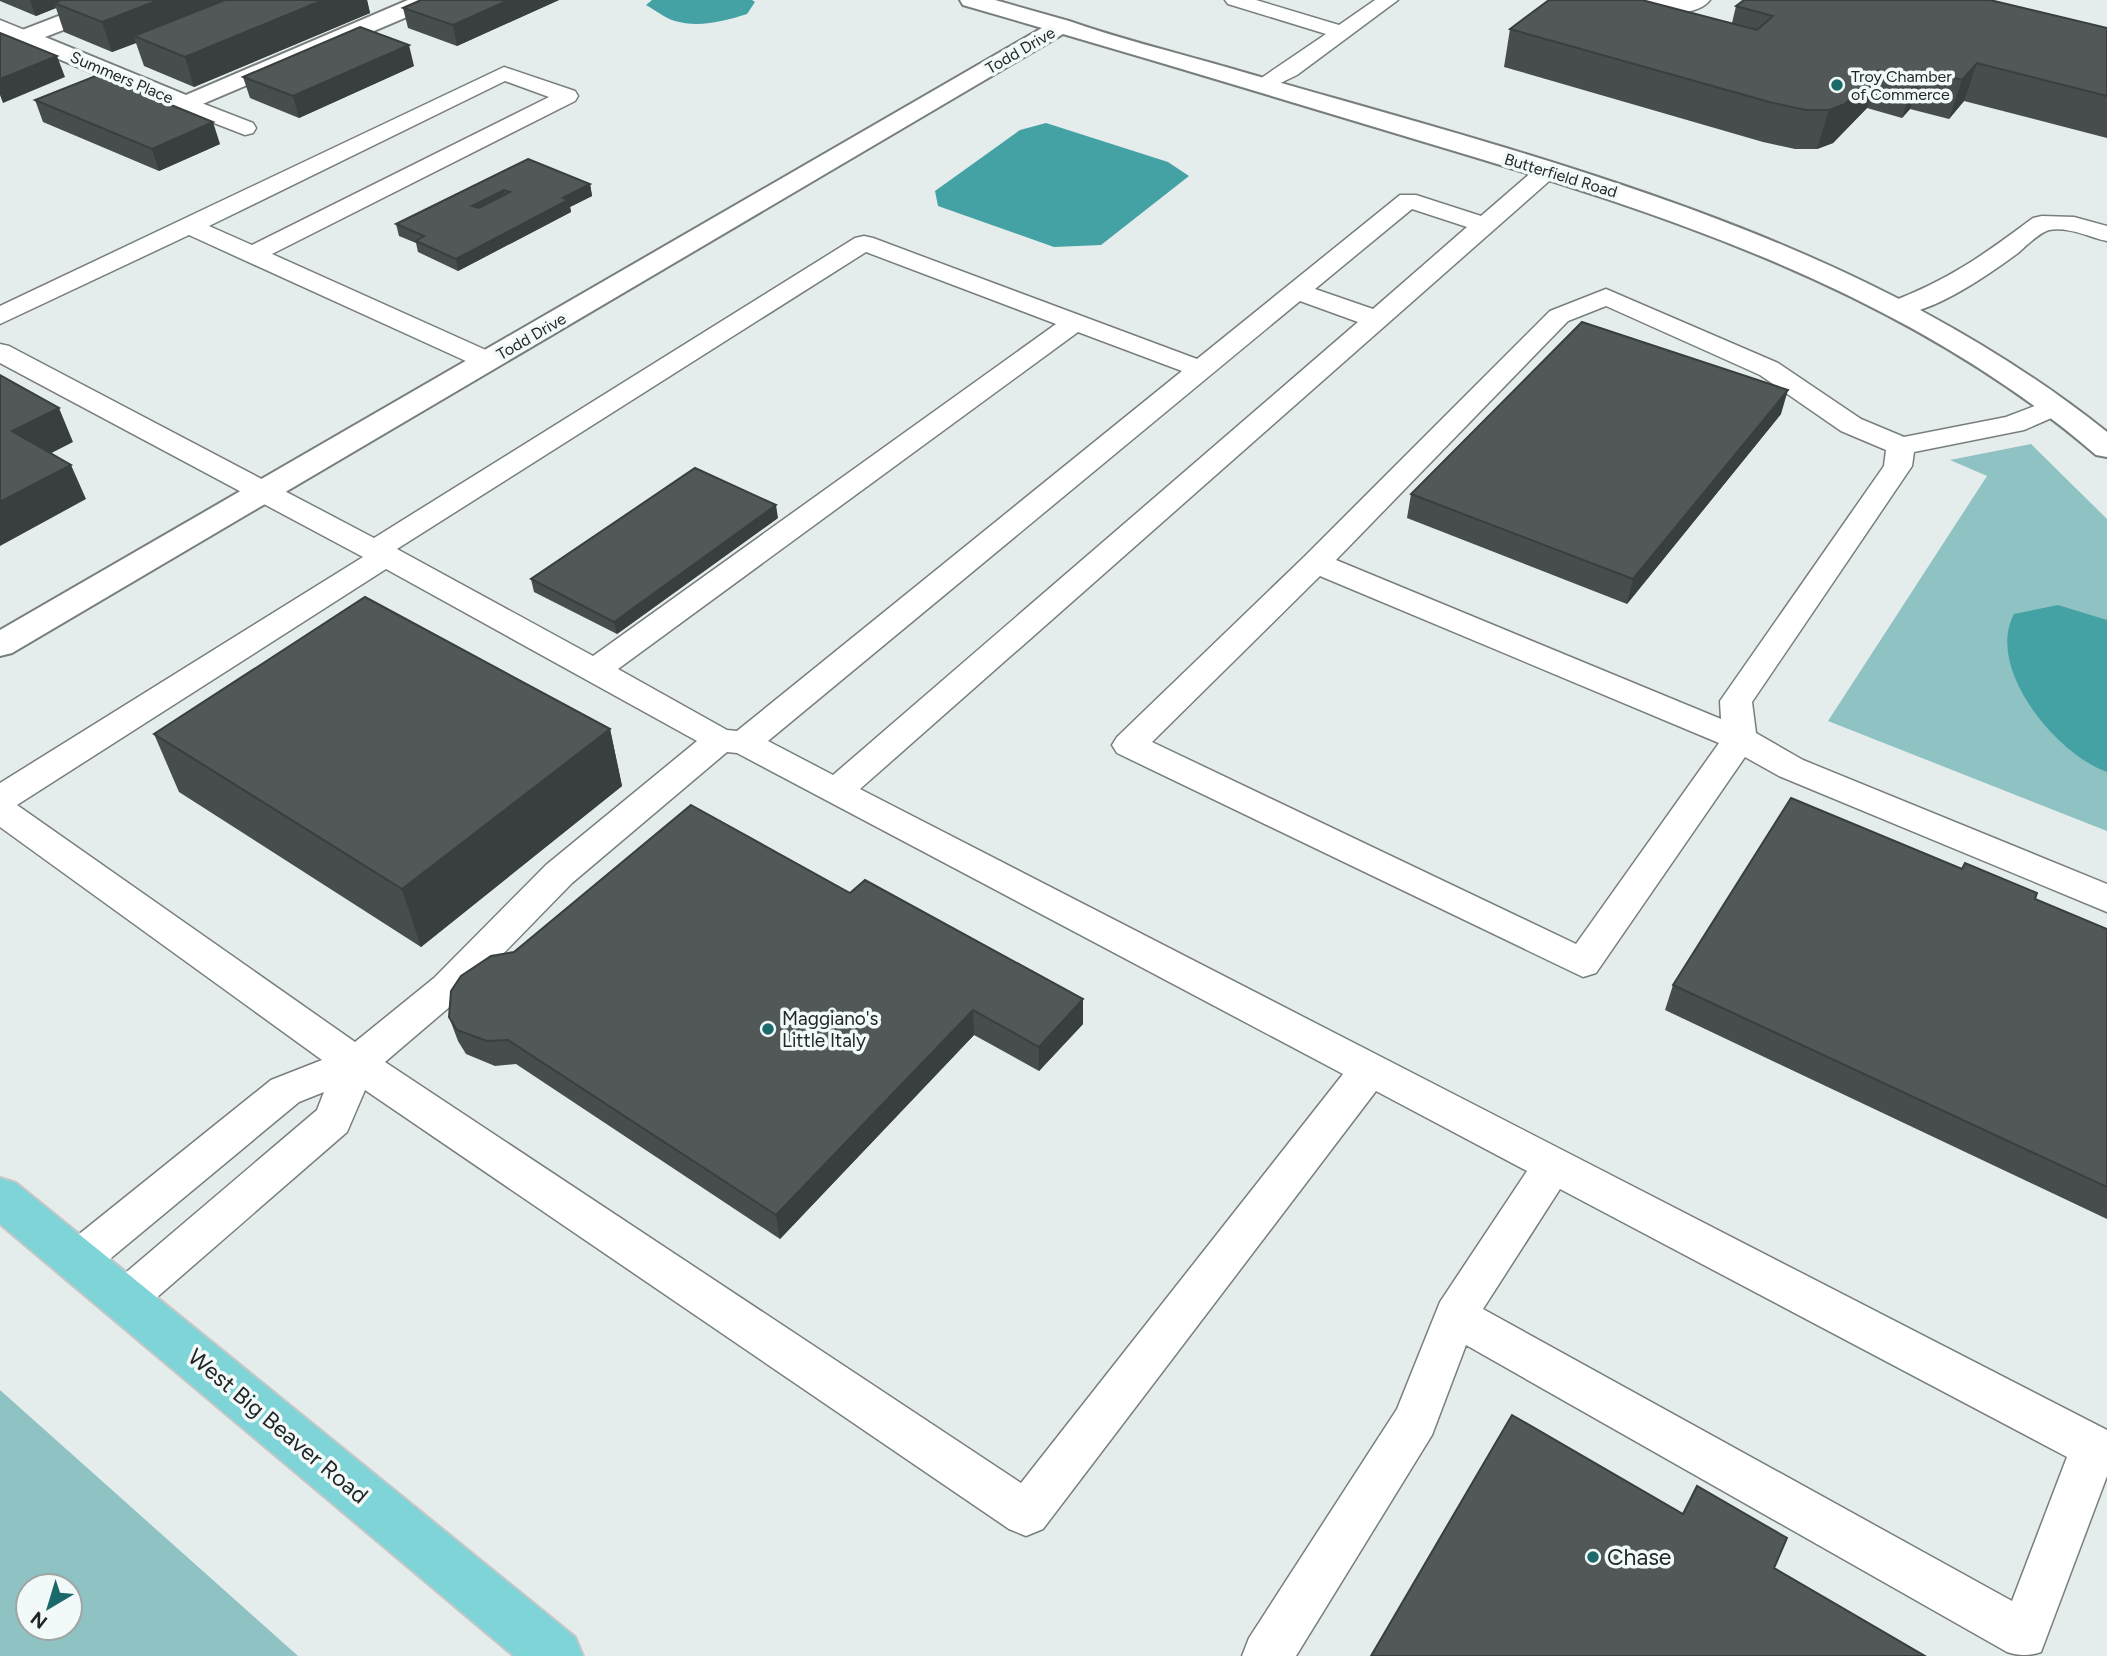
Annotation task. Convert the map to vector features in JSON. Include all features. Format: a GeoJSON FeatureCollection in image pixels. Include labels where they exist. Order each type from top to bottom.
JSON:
{"type":"FeatureCollection","features":[{"type":"Feature","properties":{"kind":"main road","name":"West Big Beaver Road"},"geometry":{"type":"LineString","coordinates":[[0,1197],[556,1656]]}},
{"type":"Feature","properties":{"kind":"street","name":"Summers Place"},"geometry":{"type":"LineString","coordinates":[[26,37],[120,0]]}},
{"type":"Feature","properties":{"kind":"street","name":"Summers Place"},"geometry":{"type":"LineString","coordinates":[[26,37],[186,104],[427,0]]}},
{"type":"Feature","properties":{"kind":"street","name":"Butterfield Road"},"geometry":{"type":"LineString","coordinates":[[971,0],[1548,170],[1645,200],[1732,232],[1792,256],[1897,308],[1991,363],[2107,448]]}},
{"type":"Feature","properties":{"kind":"street","name":"Todd Drive"},"geometry":{"type":"LineString","coordinates":[[0,645],[1061,26]]}},
{"type":"Feature","properties":{"kind":"lane"},"geometry":{"type":"LineString","coordinates":[[1235,0],[1341,32]]}},
{"type":"Feature","properties":{"kind":"lane"},"geometry":{"type":"LineString","coordinates":[[1262,85],[1388,0]]}},
{"type":"Feature","properties":{"kind":"lane"},"geometry":{"type":"LineString","coordinates":[[1617,0],[1655,7],[1680,7],[1699,0]]}},
{"type":"Feature","properties":{"kind":"lane"},"geometry":{"type":"LineString","coordinates":[[0,26],[26,37]]}},
{"type":"Feature","properties":{"kind":"lane"},"geometry":{"type":"LineString","coordinates":[[0,316],[504,73],[567,96],[253,254]]}},
{"type":"Feature","properties":{"kind":"lane"},"geometry":{"type":"LineString","coordinates":[[186,104],[245,128]]}},
{"type":"Feature","properties":{"kind":"lane"},"geometry":{"type":"LineString","coordinates":[[836,791],[1548,170]]}},
{"type":"Feature","properties":{"kind":"lane"},"geometry":{"type":"LineString","coordinates":[[78,1260],[285,1091],[356,1063],[447,988],[559,874],[732,742],[1201,369],[1408,200],[1484,225]]}},
{"type":"Feature","properties":{"kind":"lane"},"geometry":{"type":"LineString","coordinates":[[1897,308],[1938,293],[1978,271],[2042,223],[2074,224],[2107,234]]}},
{"type":"Feature","properties":{"kind":"lane"},"geometry":{"type":"LineString","coordinates":[[189,226],[488,361]]}},
{"type":"Feature","properties":{"kind":"lane"},"geometry":{"type":"LineString","coordinates":[[0,799],[864,243],[1201,369]]}},
{"type":"Feature","properties":{"kind":"lane"},"geometry":{"type":"LineString","coordinates":[[1296,291],[1376,319]]}},
{"type":"Feature","properties":{"kind":"lane"},"geometry":{"type":"LineString","coordinates":[[1901,446],[1898,466],[1736,701],[1740,739],[1583,963],[1129,745],[1316,563],[1559,316],[1606,297],[1769,369],[1851,425],[1901,446],[2014,424],[2053,407]]}},
{"type":"Feature","properties":{"kind":"lane"},"geometry":{"type":"LineString","coordinates":[[594,671],[1075,322]]}},
{"type":"Feature","properties":{"kind":"lane"},"geometry":{"type":"LineString","coordinates":[[0,352],[262,493],[380,553],[594,671],[732,742],[836,791],[1371,1068],[2100,1451],[2020,1646],[1455,1316]]}},
{"type":"Feature","properties":{"kind":"lane"},"geometry":{"type":"LineString","coordinates":[[1316,563],[1740,739],[1791,768],[2107,899]]}},
{"type":"Feature","properties":{"kind":"lane"},"geometry":{"type":"LineString","coordinates":[[0,810],[356,1063],[1026,1513],[1371,1068]]}},
{"type":"Feature","properties":{"kind":"lane"},"geometry":{"type":"LineString","coordinates":[[125,1299],[333,1120],[356,1063]]}},
{"type":"Feature","properties":{"kind":"lane"},"geometry":{"type":"LineString","coordinates":[[1267,1656],[1416,1420],[1455,1316],[1554,1164]]}},
{"type":"Feature","properties":{"kind":"shaded area"},"geometry":{"type":"Polygon","coordinates":[[[652,0],[755,2],[747,14],[721,21],[693,24],[675,21],[646,5],[652,0]]]}},
{"type":"Feature","properties":{"kind":"shaded area"},"geometry":{"type":"Polygon","coordinates":[[[1046,123],[1168,162],[1189,176],[1101,245],[1054,247],[938,206],[935,191],[1020,130],[1046,123]]]}},
{"type":"Feature","properties":{"kind":"shaded area"},"geometry":{"type":"Polygon","coordinates":[[[2031,444],[2107,519],[2107,831],[1828,721],[1987,476],[1950,460],[2031,444]]]}},
{"type":"Feature","properties":{"kind":"shaded area"},"geometry":{"type":"Polygon","coordinates":[[[2058,605],[2107,620],[2107,772],[2087,762],[2048,728],[2030,706],[2017,683],[2009,659],[2008,636],[2014,614],[2058,605]]]}},
{"type":"Feature","properties":{"kind":"shaded area"},"geometry":{"type":"Polygon","coordinates":[[[0,1390],[298,1656],[0,1656],[0,1390]]]}},
{"type":"Feature","properties":{"kind":"building"},"geometry":{"type":"Polygon","coordinates":[[[61,0],[159,0],[102,22],[54,3],[61,0]]]}},
{"type":"Feature","properties":{"kind":"building"},"geometry":{"type":"Polygon","coordinates":[[[225,0],[323,0],[185,57],[134,36],[225,0]]]}},
{"type":"Feature","properties":{"kind":"building"},"geometry":{"type":"Polygon","coordinates":[[[421,0],[509,0],[453,25],[403,8],[421,0]]]}},
{"type":"Feature","properties":{"kind":"building"},"geometry":{"type":"Polygon","coordinates":[[[1549,0],[1642,0],[1757,30],[1773,16],[1736,6],[1744,0],[1990,0],[2107,28],[2107,96],[1977,63],[1962,80],[1923,70],[1914,79],[1878,70],[1845,104],[1829,110],[1806,110],[1510,29],[1549,0]]]}},
{"type":"Feature","properties":{"kind":"building"},"geometry":{"type":"Polygon","coordinates":[[[360,27],[409,45],[293,96],[243,77],[360,27]]]}},
{"type":"Feature","properties":{"kind":"building"},"geometry":{"type":"Polygon","coordinates":[[[0,33],[57,56],[0,79],[0,33]]]}},
{"type":"Feature","properties":{"kind":"building"},"geometry":{"type":"Polygon","coordinates":[[[98,75],[213,122],[152,149],[35,100],[98,75]]]}},
{"type":"Feature","properties":{"kind":"building"},"geometry":{"type":"Polygon","coordinates":[[[528,159],[590,184],[563,198],[568,200],[456,259],[416,241],[424,236],[396,224],[528,159]],[[504,190],[472,206],[479,208],[510,192],[504,190]]]}},
{"type":"Feature","properties":{"kind":"building"},"geometry":{"type":"Polygon","coordinates":[[[1582,322],[1788,390],[1633,579],[1411,494],[1582,322]]]}},
{"type":"Feature","properties":{"kind":"building"},"geometry":{"type":"Polygon","coordinates":[[[0,375],[59,408],[12,431],[71,465],[0,502],[0,375]]]}},
{"type":"Feature","properties":{"kind":"building"},"geometry":{"type":"Polygon","coordinates":[[[695,468],[776,505],[614,622],[531,579],[695,468]]]}},
{"type":"Feature","properties":{"kind":"building"},"geometry":{"type":"Polygon","coordinates":[[[365,597],[610,729],[402,889],[154,734],[365,597]]]}},
{"type":"Feature","properties":{"kind":"building"},"geometry":{"type":"Polygon","coordinates":[[[1791,798],[1962,869],[1965,863],[2037,893],[2035,899],[2107,929],[2107,1187],[1673,985],[1791,798]]]}},
{"type":"Feature","properties":{"kind":"building","name":"Maggiano's Little Italy"},"geometry":{"type":"Polygon","coordinates":[[[691,805],[850,893],[865,880],[1083,999],[1039,1047],[973,1010],[776,1215],[508,1040],[487,1041],[457,1030],[449,1017],[451,991],[461,976],[491,956],[514,952],[691,805]]]}},
{"type":"Feature","properties":{"kind":"building","name":"Chase"},"geometry":{"type":"Polygon","coordinates":[[[1512,1415],[1683,1514],[1697,1486],[1787,1538],[1774,1568],[1925,1656],[1371,1656],[1512,1415]]]}},
{"type":"Feature","properties":{"kind":"place","name":"Troy Chamber of Commerce"},"geometry":{"type":"Point","coordinates":[1837,85]}},
{"type":"Feature","properties":{"kind":"place","name":"Maggiano's Little Italy"},"geometry":{"type":"Point","coordinates":[768,1029]}},
{"type":"Feature","properties":{"kind":"place","name":"Chase"},"geometry":{"type":"Point","coordinates":[1593,1557]}}]}
